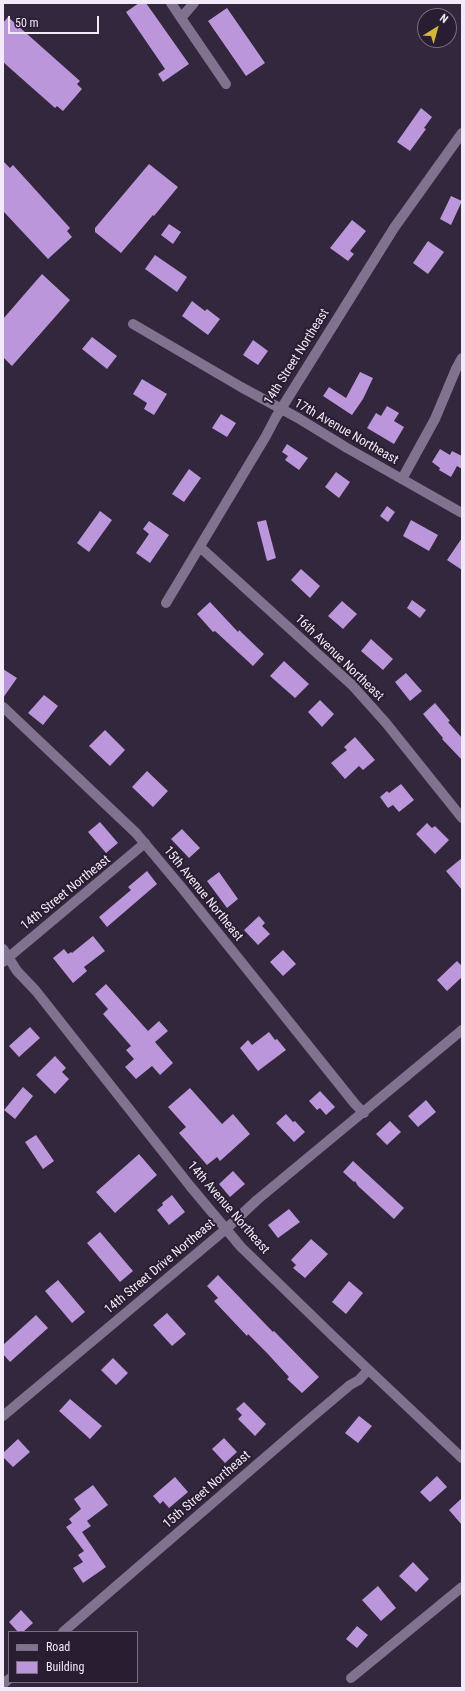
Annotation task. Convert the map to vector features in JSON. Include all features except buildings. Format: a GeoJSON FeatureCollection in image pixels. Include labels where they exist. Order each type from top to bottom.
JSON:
{"type":"FeatureCollection","features":[{"type":"Feature","properties":{"kind":"street"},"geometry":{"type":"LineString","coordinates":[[171,3],[226,84]]}},
{"type":"Feature","properties":{"kind":"street"},"geometry":{"type":"LineString","coordinates":[[181,18],[194,3]]}},
{"type":"Feature","properties":{"kind":"street","name":"14th Street Northeast"},"geometry":{"type":"LineString","coordinates":[[166,602],[281,409],[394,228],[462,133]]}},
{"type":"Feature","properties":{"kind":"street","name":"17th Avenue Northeast"},"geometry":{"type":"LineString","coordinates":[[134,324],[221,376],[462,513]]}},
{"type":"Feature","properties":{"kind":"street"},"geometry":{"type":"LineString","coordinates":[[402,479],[435,419],[462,358]]}},
{"type":"Feature","properties":{"kind":"street","name":"16th Avenue Northeast"},"geometry":{"type":"LineString","coordinates":[[200,547],[352,685],[386,723],[462,818]]}},
{"type":"Feature","properties":{"kind":"street","name":"15th Avenue Northeast"},"geometry":{"type":"LineString","coordinates":[[3,707],[145,843],[355,1104],[364,1113]]}},
{"type":"Feature","properties":{"kind":"street","name":"14th Street Northeast"},"geometry":{"type":"LineString","coordinates":[[5,957],[145,843]]}},
{"type":"Feature","properties":{"kind":"street","name":"14th Avenue Northeast"},"geometry":{"type":"LineString","coordinates":[[5,957],[241,1247],[368,1370],[462,1458]]}},
{"type":"Feature","properties":{"kind":"street","name":"14th Street Drive Northeast"},"geometry":{"type":"LineString","coordinates":[[3,1416],[226,1229],[257,1200],[364,1113],[462,1030]]}},
{"type":"Feature","properties":{"kind":"street","name":"15th Street Northeast"},"geometry":{"type":"LineString","coordinates":[[64,1631],[305,1423],[350,1385],[359,1380],[368,1370]]}},
{"type":"Feature","properties":{"kind":"street"},"geometry":{"type":"LineString","coordinates":[[351,1678],[462,1587]]}}]}
